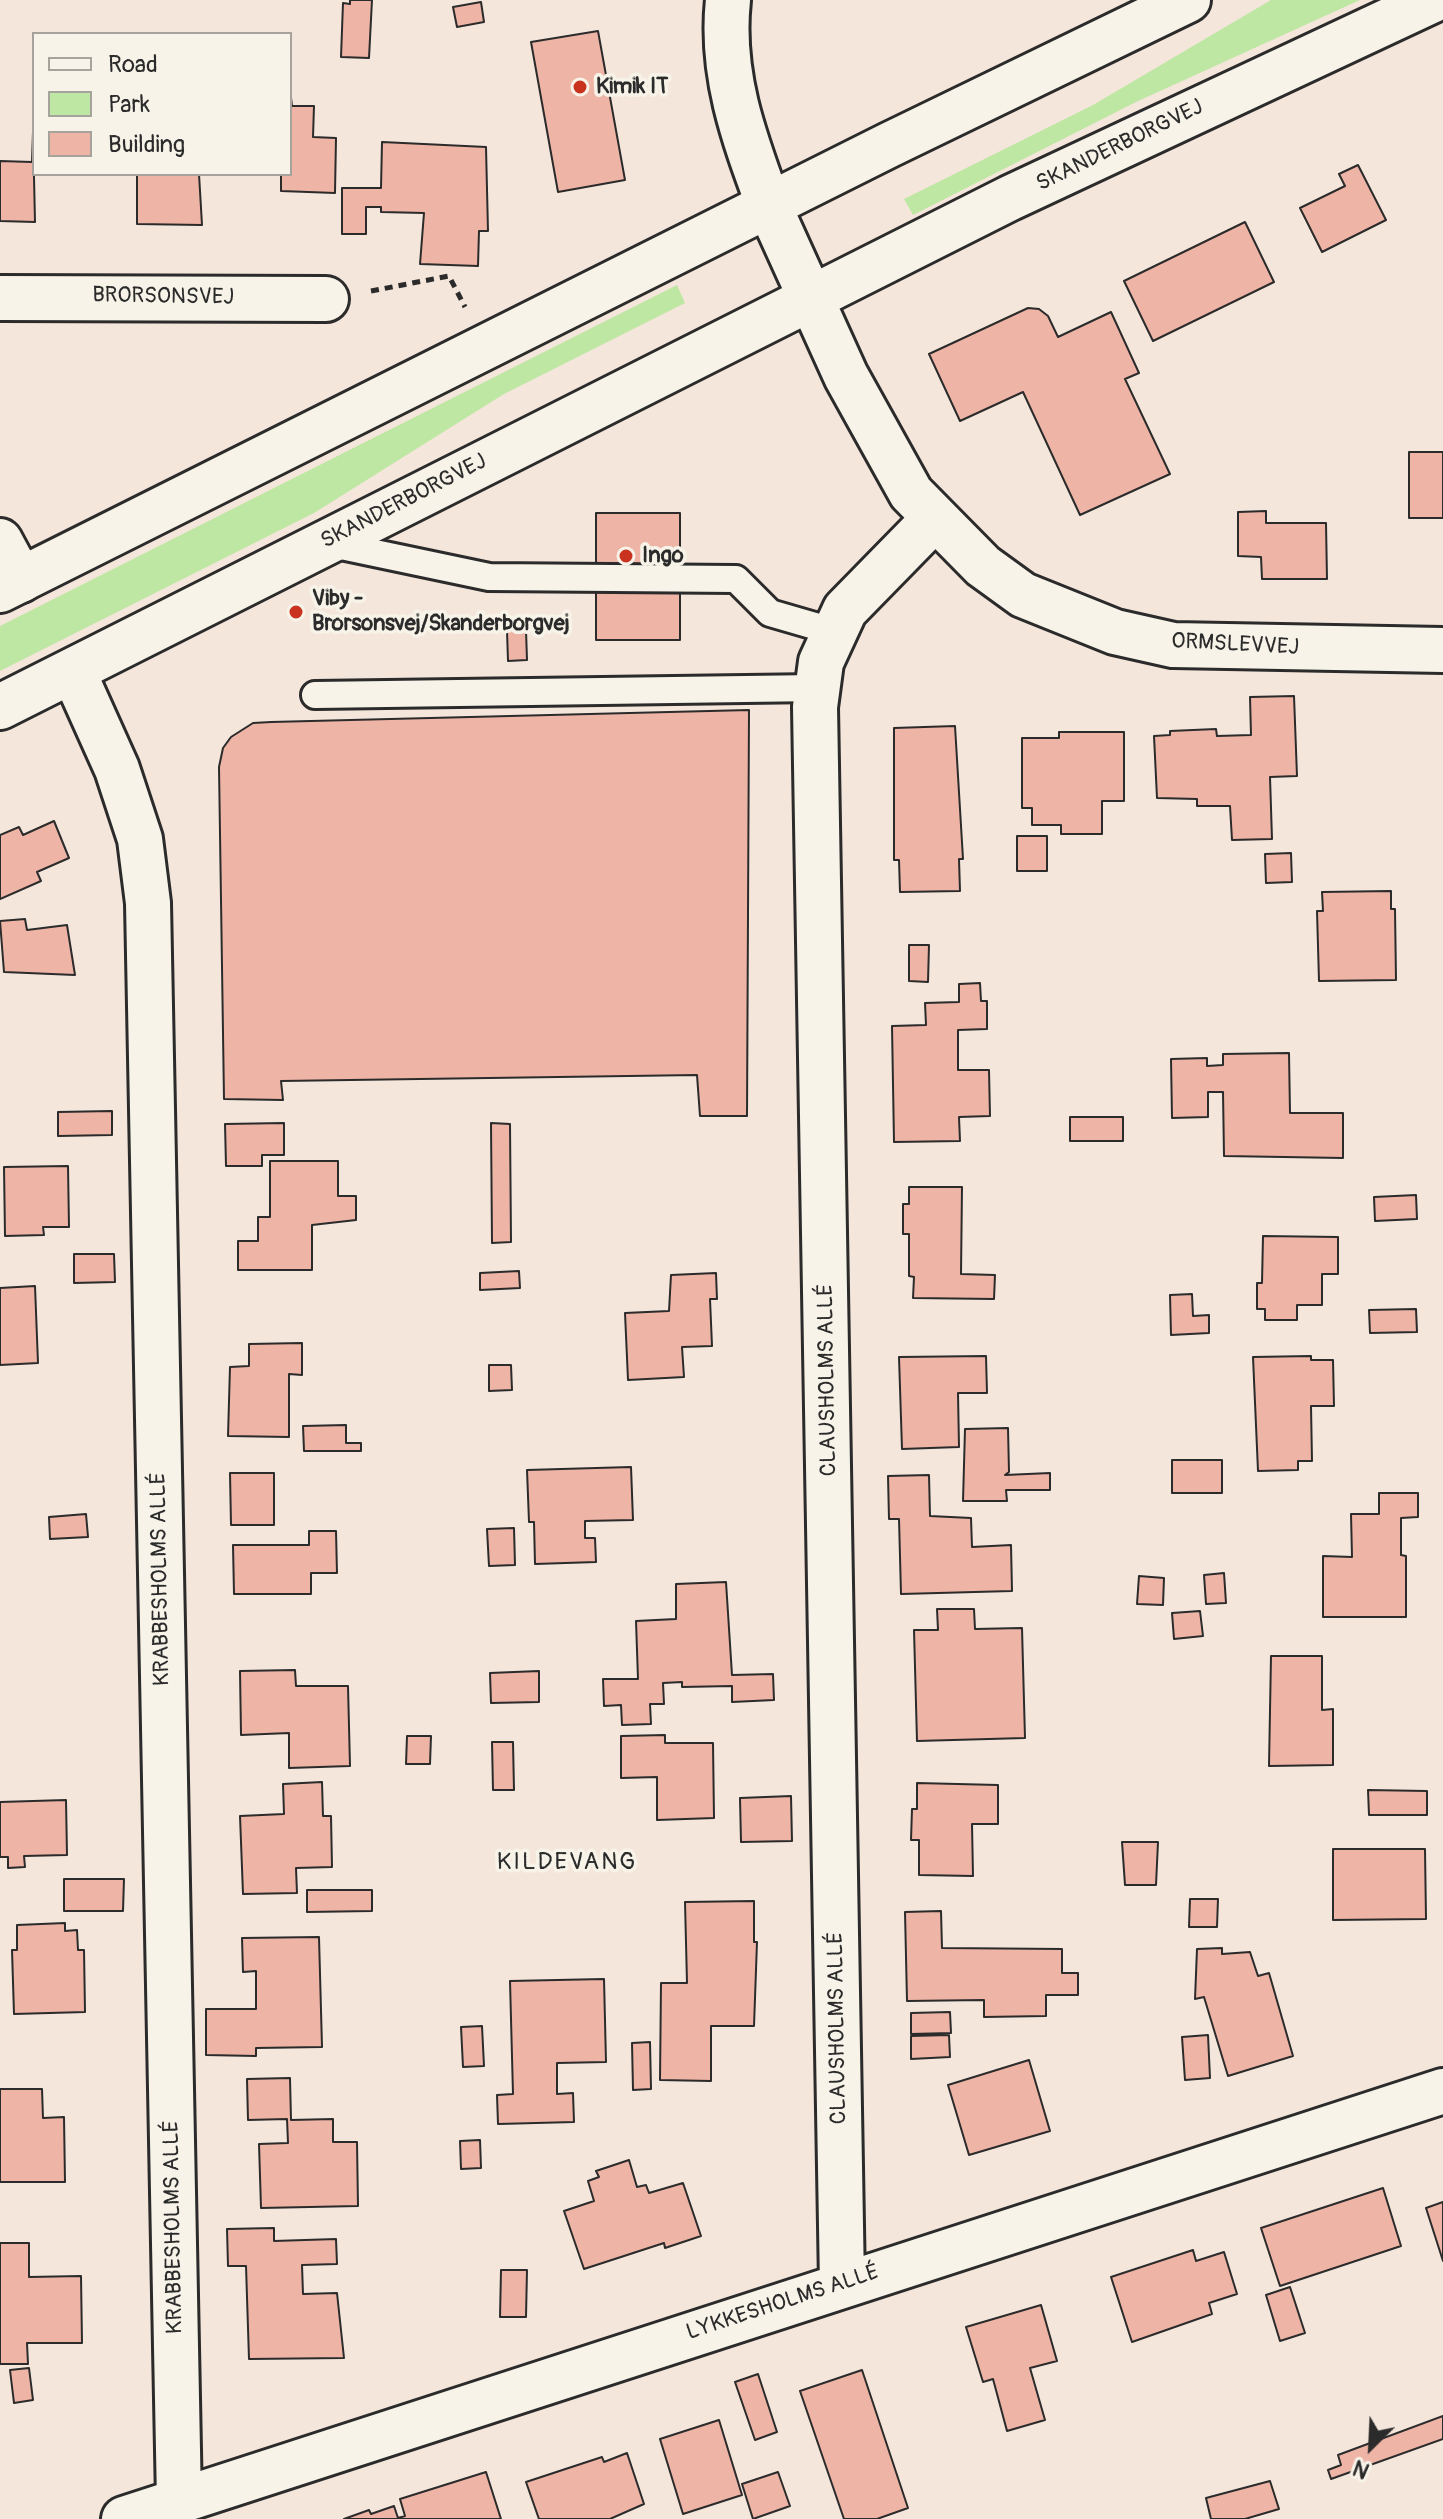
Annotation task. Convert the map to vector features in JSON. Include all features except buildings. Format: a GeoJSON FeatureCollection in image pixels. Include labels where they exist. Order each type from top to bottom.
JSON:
{"type":"FeatureCollection","features":[{"type":"Feature","properties":{"kind":"street"},"geometry":{"type":"LineString","coordinates":[[728,0],[727,65],[733,103],[769,206],[810,299]]}},
{"type":"Feature","properties":{"kind":"street"},"geometry":{"type":"LineString","coordinates":[[0,541],[10,585],[1188,0]]}},
{"type":"Feature","properties":{"kind":"street","name":"SKANDERBORGVEJ"},"geometry":{"type":"LineString","coordinates":[[0,707],[810,299],[1145,134],[1433,0]]}},
{"type":"Feature","properties":{"kind":"street","name":"BRORSONSVEJ"},"geometry":{"type":"LineString","coordinates":[[0,298],[326,299]]}},
{"type":"Feature","properties":{"kind":"street","name":"ORMSLEVVEJ"},"geometry":{"type":"LineString","coordinates":[[810,299],[874,429],[911,493],[983,566],[1023,595],[1115,632],[1173,645],[1443,650]]}},
{"type":"Feature","properties":{"kind":"street","name":"CLAUSHOLMS ALLÉ"},"geometry":{"type":"LineString","coordinates":[[842,2284],[815,722],[821,662],[832,631],[845,610],[934,519]]}},
{"type":"Feature","properties":{"kind":"street","name":"KRABBESHOLMS ALLÉ"},"geometry":{"type":"LineString","coordinates":[[73,671],[117,769],[140,839],[148,903],[179,2501]]}},
{"type":"Feature","properties":{"kind":"street","name":"LYKKESHOLMS ALLÉ"},"geometry":{"type":"LineString","coordinates":[[124,2519],[1443,2091]]}},
{"type":"Feature","properties":{"kind":"lane"},"geometry":{"type":"LineString","coordinates":[[324,543],[489,577],[736,579],[770,613],[832,631]]}},
{"type":"Feature","properties":{"kind":"lane"},"geometry":{"type":"LineString","coordinates":[[315,695],[817,688]]}},
{"type":"Feature","properties":{"kind":"path"},"geometry":{"type":"LineString","coordinates":[[326,299],[449,276],[486,347]]}},
{"type":"Feature","properties":{"kind":"green space"},"geometry":{"type":"Polygon","coordinates":[[[1271,0],[1360,0],[1136,102],[913,215],[904,199],[1093,105],[1271,0]]]}},
{"type":"Feature","properties":{"kind":"green space"},"geometry":{"type":"Polygon","coordinates":[[[677,285],[685,303],[504,394],[314,513],[0,671],[0,626],[677,285]]]}},
{"type":"Feature","properties":{"kind":"place","name":"Kimik IT"},"geometry":{"type":"Point","coordinates":[580,87]}},
{"type":"Feature","properties":{"kind":"place","name":"Ingo"},"geometry":{"type":"Point","coordinates":[626,556]}},
{"type":"Feature","properties":{"kind":"place","name":"Viby - Brorsonsvej/Skanderborgvej"},"geometry":{"type":"Point","coordinates":[296,612]}},
{"type":"Feature","properties":{"kind":"district","name":"KILDEVANG"},"geometry":{"type":"Point","coordinates":[567,1863]}}]}
